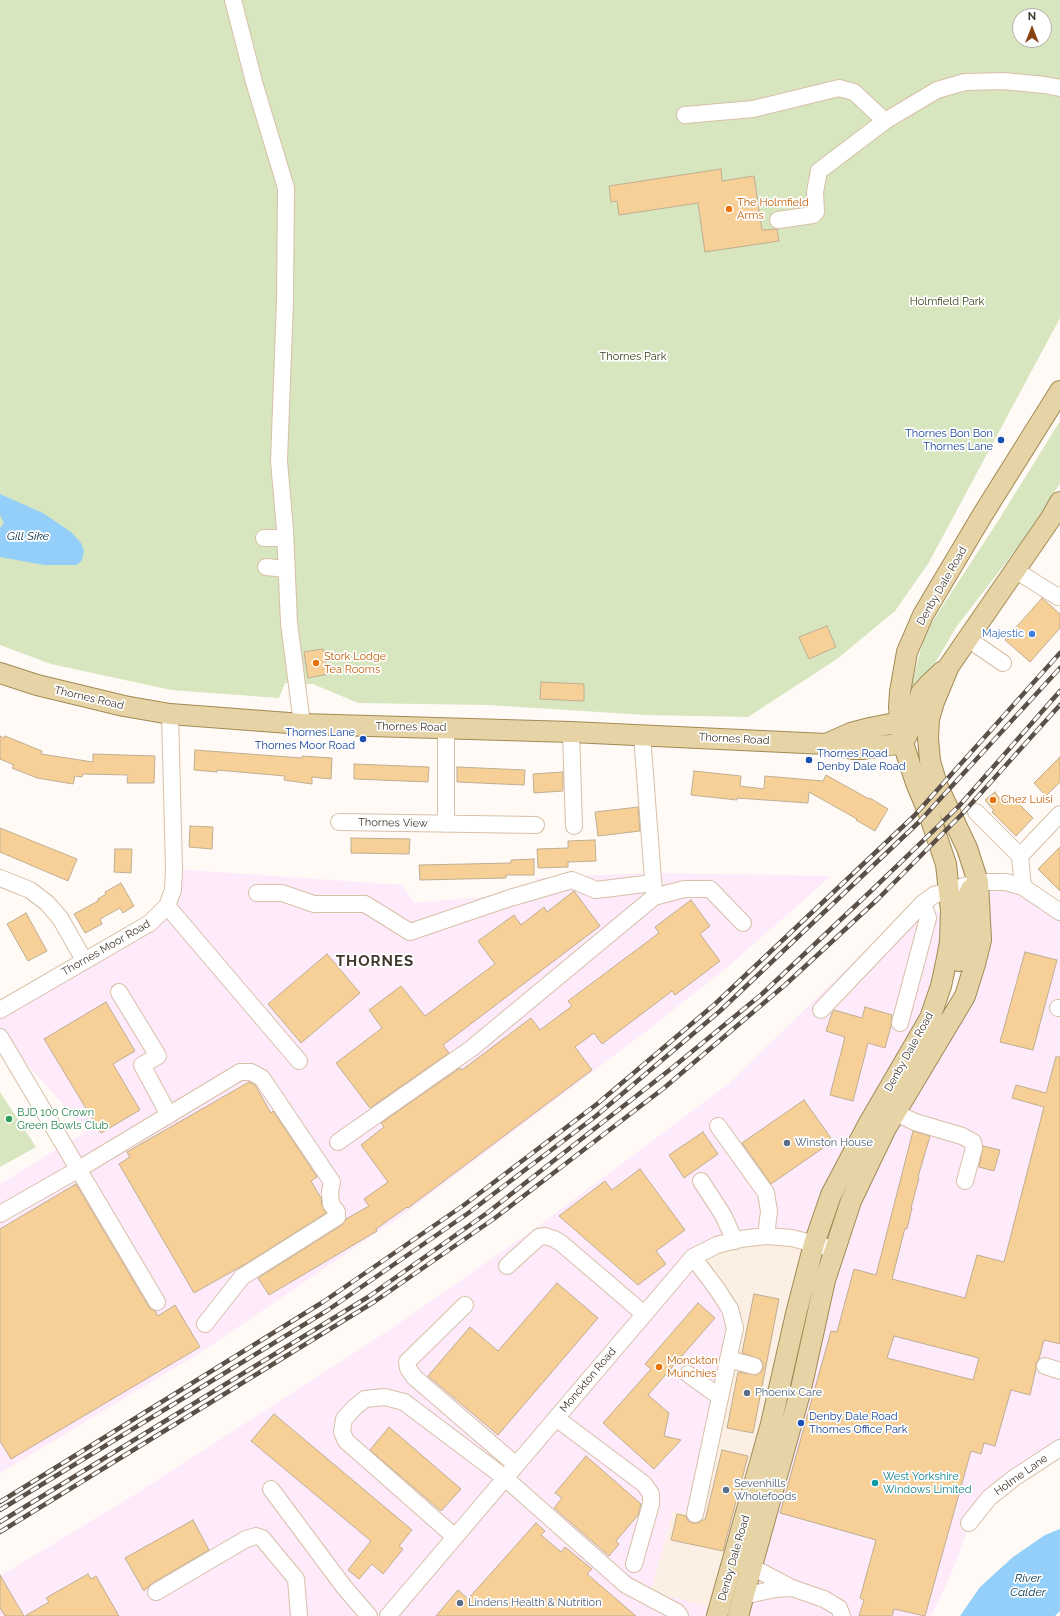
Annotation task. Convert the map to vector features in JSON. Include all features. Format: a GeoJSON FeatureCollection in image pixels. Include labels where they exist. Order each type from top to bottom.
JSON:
{"type":"FeatureCollection","features":[{"type":"Feature","properties":{"kind":"main road","name":"Denby Dale Road"},"geometry":{"type":"LineString","coordinates":[[717,1616],[772,1424],[796,1314],[814,1244],[831,1195],[869,1123],[930,1018],[941,986],[950,942],[950,890],[946,864],[929,814],[916,783],[905,731],[900,692],[907,652],[923,615],[983,514],[1060,391]]}},
{"type":"Feature","properties":{"kind":"main road","name":"Denby Dale Road"},"geometry":{"type":"LineString","coordinates":[[738,1616],[800,1393],[825,1280],[851,1201],[886,1128],[965,996],[976,964],[981,940],[978,882],[968,848],[937,785],[930,761],[928,738],[929,719],[934,702],[949,666],[1060,502]]}},
{"type":"Feature","properties":{"kind":"main road"},"geometry":{"type":"LineString","coordinates":[[928,738],[905,731],[921,693],[949,666]]}},
{"type":"Feature","properties":{"kind":"main road","name":"Thornes Road"},"geometry":{"type":"LineString","coordinates":[[0,673],[52,689],[124,706],[170,714],[302,724],[446,727],[826,744],[851,733],[870,728],[905,731]]}},
{"type":"Feature","properties":{"kind":"main road"},"geometry":{"type":"LineString","coordinates":[[936,1003],[951,980],[961,956],[966,927],[966,901],[970,890],[978,882]]}},
{"type":"Feature","properties":{"kind":"street"},"geometry":{"type":"LineString","coordinates":[[233,0],[254,82],[286,188],[286,301],[279,461],[287,569],[289,623],[302,724]]}},
{"type":"Feature","properties":{"kind":"street"},"geometry":{"type":"LineString","coordinates":[[778,220],[813,215],[816,212],[815,192],[819,171],[885,121],[938,90],[965,82],[1003,81],[1060,88]]}},
{"type":"Feature","properties":{"kind":"street"},"geometry":{"type":"LineString","coordinates":[[686,115],[753,109],[838,88],[854,92],[885,121]]}},
{"type":"Feature","properties":{"kind":"street"},"geometry":{"type":"LineString","coordinates":[[264,538],[285,538]]}},
{"type":"Feature","properties":{"kind":"street"},"geometry":{"type":"LineString","coordinates":[[266,567],[287,569]]}},
{"type":"Feature","properties":{"kind":"street"},"geometry":{"type":"LineString","coordinates":[[1015,570],[1060,596]]}},
{"type":"Feature","properties":{"kind":"street"},"geometry":{"type":"LineString","coordinates":[[968,639],[1003,663]]}},
{"type":"Feature","properties":{"kind":"street","name":"Thornes Moor Road"},"geometry":{"type":"LineString","coordinates":[[0,1010],[150,923],[162,913],[167,906],[173,890],[174,870],[170,714]]}},
{"type":"Feature","properties":{"kind":"street"},"geometry":{"type":"LineString","coordinates":[[446,727],[446,824]]}},
{"type":"Feature","properties":{"kind":"street"},"geometry":{"type":"LineString","coordinates":[[571,732],[574,826]]}},
{"type":"Feature","properties":{"kind":"street"},"geometry":{"type":"LineString","coordinates":[[642,735],[653,890]]}},
{"type":"Feature","properties":{"kind":"street"},"geometry":{"type":"LineString","coordinates":[[976,812],[1020,856],[1024,887]]}},
{"type":"Feature","properties":{"kind":"street"},"geometry":{"type":"LineString","coordinates":[[1020,856],[1060,814]]}},
{"type":"Feature","properties":{"kind":"street","name":"Thornes View"},"geometry":{"type":"LineString","coordinates":[[339,822],[536,825]]}},
{"type":"Feature","properties":{"kind":"street"},"geometry":{"type":"LineString","coordinates":[[0,878],[30,890],[47,903],[60,918],[84,960]]}},
{"type":"Feature","properties":{"kind":"street"},"geometry":{"type":"LineString","coordinates":[[257,893],[282,893],[314,904],[365,904],[410,932],[510,898],[572,880],[596,890],[710,889],[743,923]]}},
{"type":"Feature","properties":{"kind":"street"},"geometry":{"type":"LineString","coordinates":[[821,1010],[923,903],[934,895],[978,882],[1006,882],[1024,887],[1060,912]]}},
{"type":"Feature","properties":{"kind":"street"},"geometry":{"type":"LineString","coordinates":[[338,1142],[472,1048],[653,890]]}},
{"type":"Feature","properties":{"kind":"street","name":"Denby Dale Road"},"geometry":{"type":"LineString","coordinates":[[900,1023],[928,918],[923,903]]}},
{"type":"Feature","properties":{"kind":"street"},"geometry":{"type":"LineString","coordinates":[[167,906],[299,1061]]}},
{"type":"Feature","properties":{"kind":"street"},"geometry":{"type":"LineString","coordinates":[[119,992],[158,1056],[142,1065],[169,1115]]}},
{"type":"Feature","properties":{"kind":"street"},"geometry":{"type":"LineString","coordinates":[[0,1037],[157,1302]]}},
{"type":"Feature","properties":{"kind":"street"},"geometry":{"type":"LineString","coordinates":[[0,1214],[79,1169],[240,1072],[251,1072],[262,1078],[332,1182],[330,1192],[331,1204],[337,1212],[337,1217],[242,1277],[205,1324]]}},
{"type":"Feature","properties":{"kind":"street"},"geometry":{"type":"LineString","coordinates":[[896,1113],[915,1122],[962,1136],[973,1142],[974,1148],[965,1181]]}},
{"type":"Feature","properties":{"kind":"street"},"geometry":{"type":"LineString","coordinates":[[718,1126],[766,1193],[769,1211],[766,1236]]}},
{"type":"Feature","properties":{"kind":"street"},"geometry":{"type":"LineString","coordinates":[[701,1181],[723,1215],[735,1241]]}},
{"type":"Feature","properties":{"kind":"street"},"geometry":{"type":"LineString","coordinates":[[507,1266],[539,1237],[546,1236],[554,1238],[644,1314]]}},
{"type":"Feature","properties":{"kind":"street","name":"Monckton Road"},"geometry":{"type":"LineString","coordinates":[[388,1616],[693,1257],[717,1245],[766,1236],[792,1238],[835,1250]]}},
{"type":"Feature","properties":{"kind":"street"},"geometry":{"type":"LineString","coordinates":[[693,1257],[730,1309],[735,1328],[695,1514]]}},
{"type":"Feature","properties":{"kind":"street"},"geometry":{"type":"LineString","coordinates":[[465,1305],[407,1362],[408,1368],[414,1377],[516,1465]]}},
{"type":"Feature","properties":{"kind":"street"},"geometry":{"type":"LineString","coordinates":[[728,1359],[754,1366]]}},
{"type":"Feature","properties":{"kind":"street"},"geometry":{"type":"LineString","coordinates":[[1045,1366],[1060,1371]]}},
{"type":"Feature","properties":{"kind":"street"},"geometry":{"type":"LineString","coordinates":[[688,1374],[720,1397]]}},
{"type":"Feature","properties":{"kind":"street"},"geometry":{"type":"LineString","coordinates":[[455,1537],[346,1441],[342,1432],[344,1419],[365,1399],[385,1396],[404,1402],[505,1478],[626,1585],[678,1612],[680,1616]]}},
{"type":"Feature","properties":{"kind":"street"},"geometry":{"type":"LineString","coordinates":[[556,1418],[644,1484],[651,1494],[651,1504],[634,1564]]}},
{"type":"Feature","properties":{"kind":"street","name":"Holme Lane"},"geometry":{"type":"LineString","coordinates":[[969,1524],[989,1498],[1014,1478],[1060,1448]]}},
{"type":"Feature","properties":{"kind":"street"},"geometry":{"type":"LineString","coordinates":[[271,1489],[344,1587],[369,1616]]}},
{"type":"Feature","properties":{"kind":"street"},"geometry":{"type":"LineString","coordinates":[[156,1592],[246,1539],[256,1536],[262,1538],[296,1579],[299,1616]]}},
{"type":"Feature","properties":{"kind":"street"},"geometry":{"type":"LineString","coordinates":[[733,1562],[752,1566],[792,1588],[824,1599],[838,1608],[842,1616]]}},
{"type":"Feature","properties":{"kind":"street"},"geometry":{"type":"LineString","coordinates":[[744,1596],[792,1588]]}},
{"type":"Feature","properties":{"kind":"shaded area"},"geometry":{"type":"Polygon","coordinates":[[[174,869],[402,885],[414,903],[536,892],[536,878],[652,873],[831,876],[730,965],[644,1033],[404,1214],[206,1349],[0,1473],[0,1184],[87,1131],[0,1034],[0,1010],[162,913],[174,869]]]}},
{"type":"Feature","properties":{"kind":"shaded area"},"geometry":{"type":"Polygon","coordinates":[[[998,881],[1060,912],[1060,1448],[969,1523],[958,1557],[931,1616],[738,1616],[851,1201],[965,996],[979,890],[998,881]]]}},
{"type":"Feature","properties":{"kind":"shaded area"},"geometry":{"type":"Polygon","coordinates":[[[915,902],[951,917],[947,958],[814,1244],[766,1236],[693,1257],[735,1328],[695,1514],[673,1511],[651,1591],[719,1610],[717,1616],[0,1616],[0,1576],[131,1497],[391,1329],[537,1227],[727,1085],[915,902]]]}},
{"type":"Feature","properties":{"kind":"shaded area"},"geometry":{"type":"Polygon","coordinates":[[[740,1239],[814,1244],[719,1610],[651,1592],[673,1511],[695,1514],[693,1257],[740,1239]]]}},
{"type":"Feature","properties":{"kind":"green space","name":"Thornes Park"},"geometry":{"type":"Polygon","coordinates":[[[0,0],[1060,0],[1060,318],[928,564],[895,611],[837,659],[748,717],[646,715],[488,705],[358,703],[313,684],[285,683],[279,698],[171,690],[51,664],[0,645],[0,0]]]}},
{"type":"Feature","properties":{"kind":"green space"},"geometry":{"type":"Polygon","coordinates":[[[1060,421],[1060,483],[1034,526],[957,626],[912,702],[912,683],[925,633],[998,521],[1060,421]]]}},
{"type":"Feature","properties":{"kind":"green space","name":"BJD 100 Crown Green Bowls Club"},"geometry":{"type":"Polygon","coordinates":[[[0,1092],[36,1147],[0,1167],[0,1092]]]}},
{"type":"Feature","properties":{"kind":"water","name":"Gill Sike"},"geometry":{"type":"Polygon","coordinates":[[[0,494],[43,513],[71,532],[81,543],[84,551],[82,560],[77,565],[44,565],[0,557],[0,528],[4,523],[0,515],[0,494]]]}},
{"type":"Feature","properties":{"kind":"water","name":"River Calder"},"geometry":{"type":"Polygon","coordinates":[[[1060,1529],[1060,1611],[1055,1616],[960,1616],[980,1587],[1013,1557],[1045,1535],[1060,1529]]]}},
{"type":"Feature","properties":{"kind":"building","name":"The Holmfield Arms"},"geometry":{"type":"Polygon","coordinates":[[[721,169],[722,181],[754,176],[762,230],[777,229],[779,241],[705,252],[698,203],[619,215],[617,201],[611,202],[609,186],[721,169]]]}},
{"type":"Feature","properties":{"kind":"building","name":"Majestic"},"geometry":{"type":"Polygon","coordinates":[[[1042,598],[1060,614],[1060,628],[1030,662],[1005,640],[1042,598]]]}},
{"type":"Feature","properties":{"kind":"building"},"geometry":{"type":"Polygon","coordinates":[[[827,626],[836,647],[809,659],[799,637],[827,626]]]}},
{"type":"Feature","properties":{"kind":"building","name":"Stork Lodge Tea Rooms"},"geometry":{"type":"Polygon","coordinates":[[[323,649],[328,674],[308,678],[304,652],[323,649]]]}},
{"type":"Feature","properties":{"kind":"building"},"geometry":{"type":"Polygon","coordinates":[[[541,682],[584,684],[584,701],[540,699],[541,682]]]}},
{"type":"Feature","properties":{"kind":"building"},"geometry":{"type":"Polygon","coordinates":[[[0,736],[4,738],[5,736],[42,751],[41,754],[93,762],[93,754],[155,756],[154,783],[127,783],[128,775],[83,774],[82,777],[75,776],[73,784],[37,778],[12,768],[14,765],[0,759],[0,736]]]}},
{"type":"Feature","properties":{"kind":"building"},"geometry":{"type":"Polygon","coordinates":[[[195,750],[302,758],[302,756],[332,758],[331,779],[312,777],[312,784],[284,780],[285,776],[217,770],[217,772],[194,770],[195,750]]]}},
{"type":"Feature","properties":{"kind":"building"},"geometry":{"type":"Polygon","coordinates":[[[1060,757],[1060,782],[1046,796],[1034,783],[1060,757]]]}},
{"type":"Feature","properties":{"kind":"building"},"geometry":{"type":"Polygon","coordinates":[[[354,764],[429,767],[428,782],[354,779],[354,764]]]}},
{"type":"Feature","properties":{"kind":"building"},"geometry":{"type":"Polygon","coordinates":[[[457,767],[525,770],[524,785],[457,782],[457,767]]]}},
{"type":"Feature","properties":{"kind":"building"},"geometry":{"type":"Polygon","coordinates":[[[694,771],[741,776],[740,786],[764,789],[765,776],[823,781],[826,775],[888,809],[875,831],[809,792],[808,803],[737,798],[737,800],[691,795],[694,771]]]}},
{"type":"Feature","properties":{"kind":"building"},"geometry":{"type":"Polygon","coordinates":[[[563,772],[563,791],[534,793],[533,774],[563,772]]]}},
{"type":"Feature","properties":{"kind":"building"},"geometry":{"type":"Polygon","coordinates":[[[995,792],[1002,802],[1010,795],[1033,818],[1016,836],[992,812],[994,811],[985,800],[995,792]]]}},
{"type":"Feature","properties":{"kind":"building"},"geometry":{"type":"Polygon","coordinates":[[[638,807],[640,831],[598,836],[595,812],[638,807]]]}},
{"type":"Feature","properties":{"kind":"building"},"geometry":{"type":"Polygon","coordinates":[[[190,826],[213,827],[212,849],[189,847],[190,826]]]}},
{"type":"Feature","properties":{"kind":"building"},"geometry":{"type":"Polygon","coordinates":[[[0,828],[77,859],[68,881],[0,852],[0,828]]]}},
{"type":"Feature","properties":{"kind":"building"},"geometry":{"type":"Polygon","coordinates":[[[351,838],[410,839],[409,854],[351,853],[351,838]]]}},
{"type":"Feature","properties":{"kind":"building"},"geometry":{"type":"Polygon","coordinates":[[[595,840],[596,861],[568,862],[568,867],[538,868],[537,849],[568,848],[568,841],[595,840]]]}},
{"type":"Feature","properties":{"kind":"building"},"geometry":{"type":"Polygon","coordinates":[[[1060,847],[1060,891],[1038,869],[1060,847]]]}},
{"type":"Feature","properties":{"kind":"building"},"geometry":{"type":"Polygon","coordinates":[[[115,849],[132,849],[131,873],[114,872],[115,849]]]}},
{"type":"Feature","properties":{"kind":"building"},"geometry":{"type":"Polygon","coordinates":[[[534,859],[534,875],[506,875],[506,878],[420,880],[419,865],[511,863],[511,860],[534,859]]]}},
{"type":"Feature","properties":{"kind":"building"},"geometry":{"type":"Polygon","coordinates":[[[121,883],[134,906],[123,913],[120,908],[100,919],[102,924],[85,933],[74,914],[98,901],[98,899],[106,894],[105,892],[121,883]]]}},
{"type":"Feature","properties":{"kind":"building"},"geometry":{"type":"Polygon","coordinates":[[[574,891],[600,926],[443,1045],[449,1053],[370,1108],[336,1063],[382,1028],[369,1010],[401,986],[425,1016],[495,964],[478,941],[514,915],[521,925],[544,907],[547,912],[574,891]]]}},
{"type":"Feature","properties":{"kind":"building"},"geometry":{"type":"Polygon","coordinates":[[[691,900],[710,926],[700,934],[720,961],[675,995],[672,991],[602,1044],[594,1033],[575,1047],[592,1070],[408,1208],[407,1207],[376,1229],[377,1231],[269,1295],[258,1278],[342,1225],[346,1219],[369,1206],[364,1199],[388,1182],[361,1145],[384,1127],[381,1123],[460,1068],[462,1070],[531,1018],[540,1030],[572,1006],[568,1001],[659,933],[655,927],[691,900]]]}},
{"type":"Feature","properties":{"kind":"building"},"geometry":{"type":"Polygon","coordinates":[[[26,913],[47,951],[28,961],[7,924],[26,913]]]}},
{"type":"Feature","properties":{"kind":"building"},"geometry":{"type":"Polygon","coordinates":[[[1025,952],[1057,960],[1033,1050],[1000,1042],[1025,952]]]}},
{"type":"Feature","properties":{"kind":"building"},"geometry":{"type":"Polygon","coordinates":[[[327,954],[360,993],[301,1043],[268,1004],[327,954]]]}},
{"type":"Feature","properties":{"kind":"building"},"geometry":{"type":"Polygon","coordinates":[[[106,1002],[135,1051],[113,1064],[140,1110],[101,1133],[44,1039],[106,1002]]]}},
{"type":"Feature","properties":{"kind":"building"},"geometry":{"type":"Polygon","coordinates":[[[865,1007],[892,1015],[891,1026],[885,1048],[868,1043],[853,1101],[830,1095],[845,1037],[826,1031],[834,1010],[862,1018],[865,1007]]]}},
{"type":"Feature","properties":{"kind":"building"},"geometry":{"type":"Polygon","coordinates":[[[1056,1057],[1060,1057],[1060,1344],[1044,1340],[1039,1359],[1036,1363],[1030,1395],[1011,1390],[995,1446],[984,1443],[981,1454],[971,1451],[925,1616],[894,1609],[892,1616],[859,1616],[864,1600],[860,1598],[876,1540],[780,1513],[831,1331],[837,1332],[854,1269],[876,1275],[913,1131],[930,1136],[918,1177],[907,1229],[905,1228],[892,1279],[965,1298],[977,1255],[1004,1262],[1044,1107],[1012,1098],[1016,1085],[1046,1093],[1056,1057]],[[894,1336],[887,1358],[973,1380],[979,1358],[894,1336]]]}},
{"type":"Feature","properties":{"kind":"building"},"geometry":{"type":"Polygon","coordinates":[[[249,1082],[255,1085],[271,1113],[273,1111],[317,1177],[311,1181],[321,1198],[322,1205],[326,1213],[249,1262],[194,1293],[119,1164],[130,1157],[127,1152],[249,1082]]]}},
{"type":"Feature","properties":{"kind":"building","name":"Winston House"},"geometry":{"type":"Polygon","coordinates":[[[804,1100],[833,1141],[771,1184],[742,1143],[804,1100]]]}},
{"type":"Feature","properties":{"kind":"building"},"geometry":{"type":"Polygon","coordinates":[[[703,1132],[718,1154],[684,1178],[669,1155],[703,1132]]]}},
{"type":"Feature","properties":{"kind":"building"},"geometry":{"type":"Polygon","coordinates":[[[983,1146],[1000,1150],[994,1171],[979,1167],[983,1146]]]}},
{"type":"Feature","properties":{"kind":"building"},"geometry":{"type":"Polygon","coordinates":[[[640,1169],[685,1230],[656,1251],[666,1264],[638,1285],[559,1216],[605,1181],[612,1190],[640,1169]]]}},
{"type":"Feature","properties":{"kind":"building"},"geometry":{"type":"Polygon","coordinates":[[[76,1184],[149,1307],[155,1311],[158,1316],[175,1305],[200,1347],[11,1459],[0,1441],[0,1229],[76,1184]]]}},
{"type":"Feature","properties":{"kind":"building"},"geometry":{"type":"Polygon","coordinates":[[[557,1283],[598,1318],[498,1435],[428,1376],[470,1327],[498,1351],[557,1283]]]}},
{"type":"Feature","properties":{"kind":"building"},"geometry":{"type":"Polygon","coordinates":[[[754,1294],[779,1299],[753,1433],[727,1428],[738,1372],[756,1375],[761,1372],[763,1368],[763,1363],[760,1359],[742,1353],[754,1294]]]}},
{"type":"Feature","properties":{"kind":"building"},"geometry":{"type":"Polygon","coordinates":[[[698,1303],[715,1318],[648,1395],[669,1413],[664,1436],[681,1440],[654,1469],[603,1423],[651,1369],[645,1364],[698,1303]]]}},
{"type":"Feature","properties":{"kind":"building"},"geometry":{"type":"Polygon","coordinates":[[[274,1414],[412,1530],[399,1546],[403,1549],[383,1574],[372,1564],[359,1579],[348,1570],[371,1541],[251,1441],[274,1414]]]}},
{"type":"Feature","properties":{"kind":"building"},"geometry":{"type":"Polygon","coordinates":[[[389,1427],[461,1489],[441,1511],[370,1450],[389,1427]]]}},
{"type":"Feature","properties":{"kind":"building"},"geometry":{"type":"Polygon","coordinates":[[[722,1450],[748,1456],[723,1551],[671,1540],[677,1514],[686,1516],[688,1521],[693,1523],[698,1523],[705,1520],[722,1450]]]}},
{"type":"Feature","properties":{"kind":"building"},"geometry":{"type":"Polygon","coordinates":[[[586,1456],[641,1504],[638,1515],[616,1541],[619,1544],[609,1556],[554,1508],[562,1498],[555,1493],[586,1456]]]}},
{"type":"Feature","properties":{"kind":"building"},"geometry":{"type":"Polygon","coordinates":[[[193,1520],[209,1550],[151,1584],[144,1591],[125,1558],[193,1520]]]}},
{"type":"Feature","properties":{"kind":"building"},"geometry":{"type":"Polygon","coordinates":[[[536,1523],[545,1531],[541,1535],[561,1552],[565,1547],[592,1569],[587,1574],[636,1616],[436,1616],[458,1590],[468,1599],[536,1523]]]}},
{"type":"Feature","properties":{"kind":"building"},"geometry":{"type":"Polygon","coordinates":[[[88,1574],[91,1579],[96,1576],[119,1616],[25,1616],[49,1602],[46,1598],[88,1574]]]}},
{"type":"Feature","properties":{"kind":"building"},"geometry":{"type":"Polygon","coordinates":[[[0,1575],[24,1616],[5,1616],[0,1608],[0,1575]]]}},
{"type":"Feature","properties":{"kind":"railway"},"geometry":{"type":"LineString","coordinates":[[0,1502],[323,1302],[464,1205],[597,1104],[715,1004],[914,816],[1060,653]]}},
{"type":"Feature","properties":{"kind":"railway"},"geometry":{"type":"LineString","coordinates":[[0,1510],[328,1310],[467,1214],[596,1116],[720,1011],[919,822],[1060,668]]}},
{"type":"Feature","properties":{"kind":"railway"},"geometry":{"type":"LineString","coordinates":[[0,1522],[368,1297],[487,1213],[672,1068],[762,994],[959,806],[1060,691]]}},
{"type":"Feature","properties":{"kind":"railway"},"geometry":{"type":"LineString","coordinates":[[0,1532],[374,1302],[495,1218],[664,1088],[785,985],[878,899],[963,813],[1060,705]]}},
{"type":"Feature","properties":{"kind":"place","name":"The Holmfield Arms"},"geometry":{"type":"Point","coordinates":[729,209]}},
{"type":"Feature","properties":{"kind":"place","name":"Thornes Bon Bon Thornes Lane"},"geometry":{"type":"Point","coordinates":[1001,440]}},
{"type":"Feature","properties":{"kind":"place","name":"Majestic"},"geometry":{"type":"Point","coordinates":[1032,634]}},
{"type":"Feature","properties":{"kind":"place","name":"Stork Lodge Tea Rooms"},"geometry":{"type":"Point","coordinates":[316,663]}},
{"type":"Feature","properties":{"kind":"place","name":"Thornes Lane Thornes Moor Road"},"geometry":{"type":"Point","coordinates":[363,739]}},
{"type":"Feature","properties":{"kind":"place","name":"Thornes Road Denby Dale Road"},"geometry":{"type":"Point","coordinates":[809,760]}},
{"type":"Feature","properties":{"kind":"place","name":"Chez Luisi"},"geometry":{"type":"Point","coordinates":[993,800]}},
{"type":"Feature","properties":{"kind":"place","name":"BJD 100 Crown Green Bowls Club"},"geometry":{"type":"Point","coordinates":[9,1119]}},
{"type":"Feature","properties":{"kind":"place","name":"Winston House"},"geometry":{"type":"Point","coordinates":[787,1143]}},
{"type":"Feature","properties":{"kind":"place","name":"Monckton Munchies"},"geometry":{"type":"Point","coordinates":[659,1367]}},
{"type":"Feature","properties":{"kind":"place","name":"Phoenix Care"},"geometry":{"type":"Point","coordinates":[747,1393]}},
{"type":"Feature","properties":{"kind":"place","name":"Denby Dale Road Thornes Office Park"},"geometry":{"type":"Point","coordinates":[801,1423]}},
{"type":"Feature","properties":{"kind":"place","name":"West Yorkshire Windows Limited"},"geometry":{"type":"Point","coordinates":[875,1483]}},
{"type":"Feature","properties":{"kind":"place","name":"Sevenhills Wholefoods"},"geometry":{"type":"Point","coordinates":[726,1490]}},
{"type":"Feature","properties":{"kind":"place","name":"Lindens Health & Nutrition"},"geometry":{"type":"Point","coordinates":[460,1603]}},
{"type":"Feature","properties":{"kind":"district","name":"THORNES"},"geometry":{"type":"Point","coordinates":[375,961]}},
{"type":"Feature","properties":{"kind":"park label","name":"Holmfield Park"},"geometry":{"type":"Point","coordinates":[947,302]}}]}
